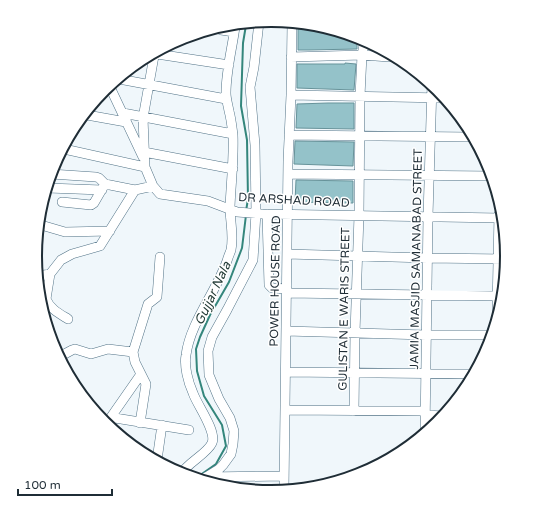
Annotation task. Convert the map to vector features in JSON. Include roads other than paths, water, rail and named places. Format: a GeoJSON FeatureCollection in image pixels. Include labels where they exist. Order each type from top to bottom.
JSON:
{"type":"FeatureCollection","features":[{"type":"Feature","properties":{"kind":"street"},"geometry":{"type":"LineString","coordinates":[[208,477],[223,466],[231,454],[233,444],[234,431],[230,418],[219,399],[209,375],[208,351],[212,337],[253,260],[249,213],[255,145],[250,87],[258,27]]}},
{"type":"Feature","properties":{"kind":"street","name":"POWER HOUSE ROAD"},"geometry":{"type":"LineString","coordinates":[[284,486],[288,174],[292,28]]}},
{"type":"Feature","properties":{"kind":"street"},"geometry":{"type":"LineString","coordinates":[[184,469],[208,449],[213,437],[211,428],[193,394],[187,376],[185,356],[195,325],[224,271],[231,250],[232,233],[230,209],[233,169],[233,134],[230,112],[226,99],[229,65],[235,30]]}},
{"type":"Feature","properties":{"kind":"street","name":"GULISTAN E WARIS STREET"},"geometry":{"type":"LineString","coordinates":[[354,411],[359,215],[360,96],[364,46]]}},
{"type":"Feature","properties":{"kind":"street"},"geometry":{"type":"LineString","coordinates":[[162,55],[229,65]]}},
{"type":"Feature","properties":{"kind":"street"},"geometry":{"type":"LineString","coordinates":[[291,57],[362,55],[383,57]]}},
{"type":"Feature","properties":{"kind":"street"},"geometry":{"type":"LineString","coordinates":[[145,160],[143,118],[153,60]]}},
{"type":"Feature","properties":{"kind":"street"},"geometry":{"type":"LineString","coordinates":[[124,80],[226,99]]}},
{"type":"Feature","properties":{"kind":"street"},"geometry":{"type":"LineString","coordinates":[[52,188],[104,187],[135,190],[153,186],[145,160],[112,91]]}},
{"type":"Feature","properties":{"kind":"street","name":"JAMIA MASJID SAMANABAD STREET"},"geometry":{"type":"LineString","coordinates":[[425,426],[426,296],[432,93]]}},
{"type":"Feature","properties":{"kind":"street"},"geometry":{"type":"LineString","coordinates":[[291,95],[437,98]]}},
{"type":"Feature","properties":{"kind":"street"},"geometry":{"type":"LineString","coordinates":[[90,115],[143,118],[233,134]]}},
{"type":"Feature","properties":{"kind":"street"},"geometry":{"type":"LineString","coordinates":[[289,134],[467,137]]}},
{"type":"Feature","properties":{"kind":"street"},"geometry":{"type":"LineString","coordinates":[[68,150],[145,160],[233,169]]}},
{"type":"Feature","properties":{"kind":"street"},"geometry":{"type":"LineString","coordinates":[[288,174],[485,176]]}},
{"type":"Feature","properties":{"kind":"street"},"geometry":{"type":"LineString","coordinates":[[57,175],[96,178],[104,187]]}},
{"type":"Feature","properties":{"kind":"street","name":"DR ARSHAD ROAD"},"geometry":{"type":"LineString","coordinates":[[153,186],[160,194],[208,201],[237,212],[267,214],[497,216]]}},
{"type":"Feature","properties":{"kind":"street"},"geometry":{"type":"LineString","coordinates":[[62,202],[91,205],[94,203],[104,187]]}},
{"type":"Feature","properties":{"kind":"street"},"geometry":{"type":"LineString","coordinates":[[68,319],[59,314],[46,300],[50,274],[61,260],[72,254],[100,246],[135,190]]}},
{"type":"Feature","properties":{"kind":"street"},"geometry":{"type":"LineString","coordinates":[[267,214],[269,285],[272,288],[287,291],[357,294],[497,296]]}},
{"type":"Feature","properties":{"kind":"street"},"geometry":{"type":"LineString","coordinates":[[43,226],[65,232],[110,231]]}},
{"type":"Feature","properties":{"kind":"street"},"geometry":{"type":"LineString","coordinates":[[287,254],[500,259]]}},
{"type":"Feature","properties":{"kind":"street"},"geometry":{"type":"LineString","coordinates":[[140,423],[146,384],[135,362],[133,352],[148,304],[157,297],[160,257]]}},
{"type":"Feature","properties":{"kind":"street"},"geometry":{"type":"LineString","coordinates":[[42,275],[50,274]]}},
{"type":"Feature","properties":{"kind":"street"},"geometry":{"type":"LineString","coordinates":[[286,331],[486,336]]}},
{"type":"Feature","properties":{"kind":"street"},"geometry":{"type":"LineString","coordinates":[[64,355],[72,350],[90,354],[108,349],[133,352]]}},
{"type":"Feature","properties":{"kind":"street"},"geometry":{"type":"LineString","coordinates":[[286,372],[468,374]]}},
{"type":"Feature","properties":{"kind":"street"},"geometry":{"type":"LineString","coordinates":[[110,419],[141,374]]}},
{"type":"Feature","properties":{"kind":"street"},"geometry":{"type":"LineString","coordinates":[[285,410],[425,413],[437,415]]}},
{"type":"Feature","properties":{"kind":"street"},"geometry":{"type":"LineString","coordinates":[[111,420],[115,418],[189,430]]}},
{"type":"Feature","properties":{"kind":"street"},"geometry":{"type":"LineString","coordinates":[[158,456],[162,425]]}},
{"type":"Feature","properties":{"kind":"street"},"geometry":{"type":"LineString","coordinates":[[214,479],[284,476]]}},
{"type":"Feature","properties":{"kind":"waterway","name":"Gujjar Nala"},"geometry":{"type":"LineString","coordinates":[[245,28],[243,43],[241,106],[247,140],[248,199],[246,211]]}},
{"type":"Feature","properties":{"kind":"waterway","name":"Gujjar Nala"},"geometry":{"type":"LineString","coordinates":[[200,475],[216,464],[226,446],[222,425],[204,396],[197,371],[196,349],[210,315],[229,282],[242,248],[246,215]]}}]}
